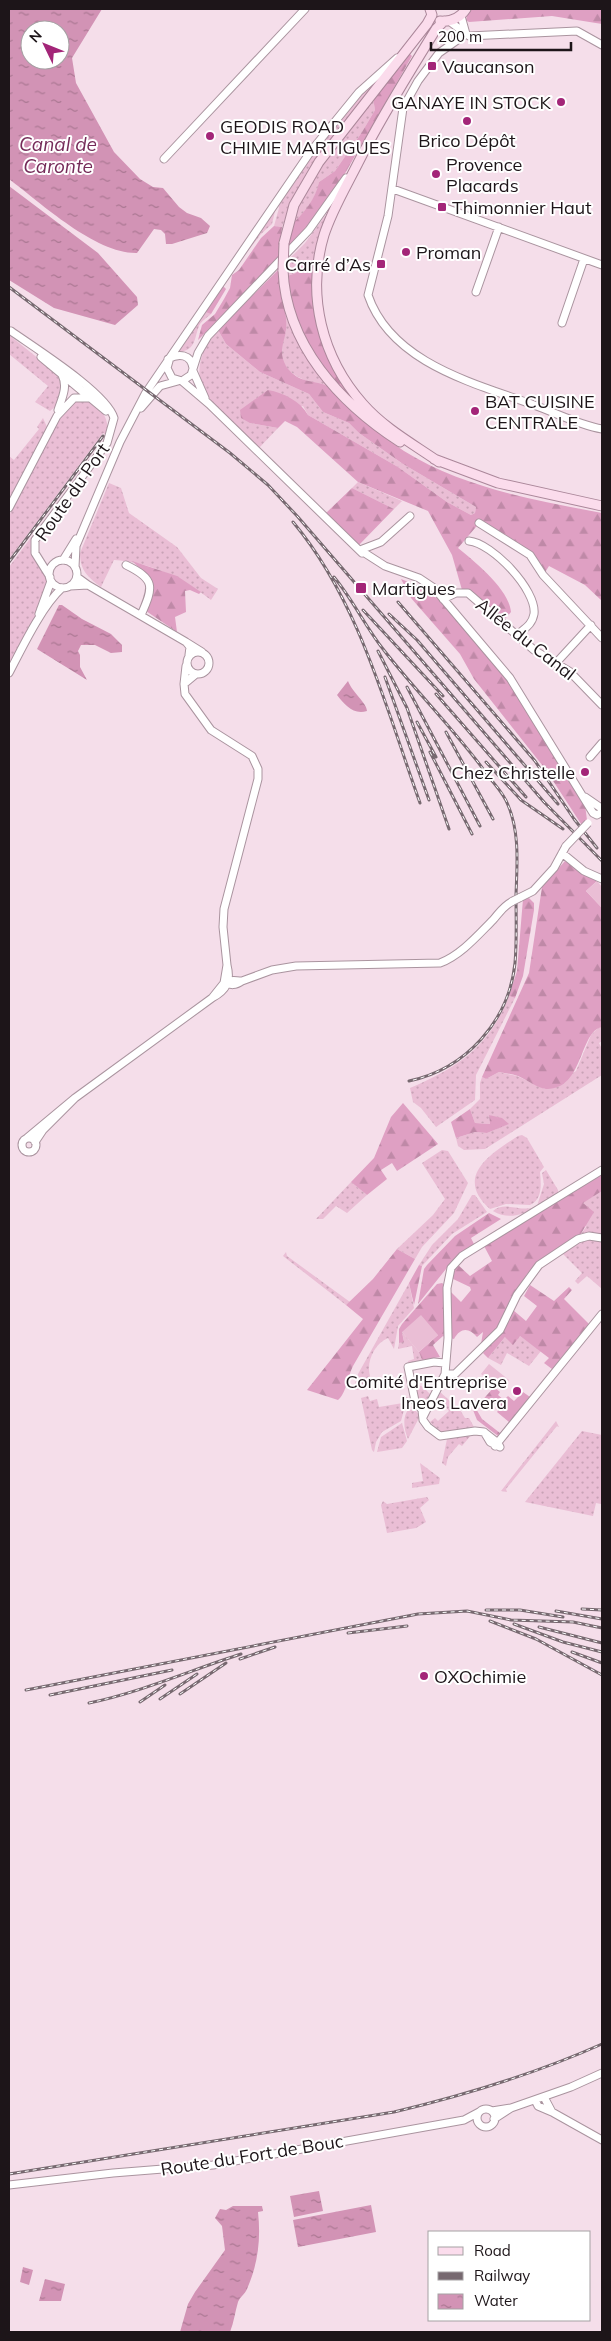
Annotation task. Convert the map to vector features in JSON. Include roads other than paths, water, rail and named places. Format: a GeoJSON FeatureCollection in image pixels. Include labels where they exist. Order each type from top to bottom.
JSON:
{"type":"FeatureCollection","features":[{"type":"Feature","properties":{"kind":"main road"},"geometry":{"type":"LineString","coordinates":[[449,23],[431,12],[413,44],[313,170],[294,205],[284,243],[282,270],[285,296],[295,329],[305,350],[345,398],[378,427],[401,443],[439,462],[498,483],[602,506]]}},
{"type":"Feature","properties":{"kind":"main road"},"geometry":{"type":"LineString","coordinates":[[439,462],[393,430],[364,405],[336,366],[320,324],[316,282],[324,235],[337,204],[367,146],[431,37],[463,12]]}},
{"type":"Feature","properties":{"kind":"street"},"geometry":{"type":"LineString","coordinates":[[164,158],[305,9]]}},
{"type":"Feature","properties":{"kind":"street"},"geometry":{"type":"LineString","coordinates":[[463,12],[468,35]]}},
{"type":"Feature","properties":{"kind":"street"},"geometry":{"type":"LineString","coordinates":[[449,23],[468,35]]}},
{"type":"Feature","properties":{"kind":"street"},"geometry":{"type":"LineString","coordinates":[[449,23],[456,36],[439,53],[418,81],[403,108],[394,163],[394,189],[382,248],[368,295],[372,306],[390,331],[410,350],[447,372],[602,429]]}},
{"type":"Feature","properties":{"kind":"street"},"geometry":{"type":"LineString","coordinates":[[439,53],[468,35],[577,32],[602,45]]}},
{"type":"Feature","properties":{"kind":"street"},"geometry":{"type":"LineString","coordinates":[[70,586],[76,577],[76,546],[89,515],[130,423],[169,358],[311,151],[359,92],[413,44]]}},
{"type":"Feature","properties":{"kind":"street"},"geometry":{"type":"LineString","coordinates":[[130,423],[156,388],[187,379],[193,370],[198,353],[208,336],[309,230],[329,205],[367,146]]}},
{"type":"Feature","properties":{"kind":"street"},"geometry":{"type":"LineString","coordinates":[[394,189],[602,265]]}},
{"type":"Feature","properties":{"kind":"street"},"geometry":{"type":"LineString","coordinates":[[476,292],[499,228]]}},
{"type":"Feature","properties":{"kind":"street"},"geometry":{"type":"LineString","coordinates":[[562,323],[584,259]]}},
{"type":"Feature","properties":{"kind":"street","name":"Route du Port"},"geometry":{"type":"LineString","coordinates":[[10,330],[62,374],[77,383],[106,411],[113,429]]}},
{"type":"Feature","properties":{"kind":"street","name":"Route du Port"},"geometry":{"type":"LineString","coordinates":[[10,330],[109,408],[114,418],[113,429],[104,448],[36,540],[34,548],[50,579]]}},
{"type":"Feature","properties":{"kind":"street"},"geometry":{"type":"LineString","coordinates":[[169,358],[185,356],[190,358],[201,392],[209,404]]}},
{"type":"Feature","properties":{"kind":"street"},"geometry":{"type":"LineString","coordinates":[[169,358],[167,364],[168,372],[172,378],[180,381],[209,404],[360,550],[387,567],[423,580],[443,599],[510,678],[583,795],[599,810],[564,850],[554,868],[533,890],[503,907],[495,918],[456,955],[440,962],[296,966],[272,970],[237,984],[227,982]]}},
{"type":"Feature","properties":{"kind":"street"},"geometry":{"type":"LineString","coordinates":[[9,508],[56,416],[64,392],[65,383],[62,374]]}},
{"type":"Feature","properties":{"kind":"street"},"geometry":{"type":"LineString","coordinates":[[64,392],[77,383]]}},
{"type":"Feature","properties":{"kind":"street"},"geometry":{"type":"LineString","coordinates":[[56,416],[74,398],[77,383]]}},
{"type":"Feature","properties":{"kind":"street"},"geometry":{"type":"LineString","coordinates":[[74,398],[92,398]]}},
{"type":"Feature","properties":{"kind":"street"},"geometry":{"type":"LineString","coordinates":[[35,625],[50,579],[50,569],[55,563],[63,560],[89,515]]}},
{"type":"Feature","properties":{"kind":"street"},"geometry":{"type":"LineString","coordinates":[[360,550],[381,542],[410,516]]}},
{"type":"Feature","properties":{"kind":"street"},"geometry":{"type":"LineString","coordinates":[[479,523],[530,555],[543,575],[602,638]]}},
{"type":"Feature","properties":{"kind":"street"},"geometry":{"type":"LineString","coordinates":[[470,541],[478,543],[506,562],[532,600],[534,610],[532,621],[517,634]]}},
{"type":"Feature","properties":{"kind":"street","name":"Route du Port"},"geometry":{"type":"LineString","coordinates":[[37,556],[55,563]]}},
{"type":"Feature","properties":{"kind":"street"},"geometry":{"type":"LineString","coordinates":[[63,560],[75,567]]}},
{"type":"Feature","properties":{"kind":"street"},"geometry":{"type":"LineString","coordinates":[[126,565],[143,573],[149,582],[150,594],[141,615]]}},
{"type":"Feature","properties":{"kind":"street"},"geometry":{"type":"LineString","coordinates":[[76,577],[208,657],[208,668],[203,673],[196,674],[184,684]]}},
{"type":"Feature","properties":{"kind":"street"},"geometry":{"type":"LineString","coordinates":[[50,579],[62,588]]}},
{"type":"Feature","properties":{"kind":"street"},"geometry":{"type":"LineString","coordinates":[[9,673],[35,625],[55,594],[62,588],[88,585]]}},
{"type":"Feature","properties":{"kind":"street","name":"Allée du Canal"},"geometry":{"type":"LineString","coordinates":[[443,599],[456,593],[468,593],[534,650],[573,675],[602,705]]}},
{"type":"Feature","properties":{"kind":"street"},"geometry":{"type":"LineString","coordinates":[[556,663],[591,625]]}},
{"type":"Feature","properties":{"kind":"street"},"geometry":{"type":"LineString","coordinates":[[75,1098],[43,1130],[35,1142],[34,1150],[26,1151],[22,1144],[27,1138],[75,1098],[212,998],[227,982],[227,965],[222,927],[224,908],[258,779],[258,769],[249,753],[211,730],[186,694],[184,684],[190,647],[186,642]]}},
{"type":"Feature","properties":{"kind":"street"},"geometry":{"type":"LineString","coordinates":[[189,655],[195,652],[202,652]]}},
{"type":"Feature","properties":{"kind":"street"},"geometry":{"type":"LineString","coordinates":[[186,665],[190,671],[196,674]]}},
{"type":"Feature","properties":{"kind":"street"},"geometry":{"type":"LineString","coordinates":[[590,757],[602,744]]}},
{"type":"Feature","properties":{"kind":"street"},"geometry":{"type":"LineString","coordinates":[[564,850],[584,871],[602,880]]}},
{"type":"Feature","properties":{"kind":"street"},"geometry":{"type":"LineString","coordinates":[[27,1138],[35,1142]]}},
{"type":"Feature","properties":{"kind":"street"},"geometry":{"type":"LineString","coordinates":[[423,1417],[445,1374],[444,1363],[448,1338],[447,1288],[454,1264],[462,1256],[602,1170]]}},
{"type":"Feature","properties":{"kind":"street"},"geometry":{"type":"LineString","coordinates":[[445,1374],[455,1374],[480,1352],[500,1330],[517,1295],[539,1265],[578,1239],[589,1236],[602,1238]]}},
{"type":"Feature","properties":{"kind":"street"},"geometry":{"type":"LineString","coordinates":[[498,1445],[602,1314]]}},
{"type":"Feature","properties":{"kind":"street"},"geometry":{"type":"LineString","coordinates":[[498,1445],[602,1321]]}},
{"type":"Feature","properties":{"kind":"street"},"geometry":{"type":"LineString","coordinates":[[444,1363],[434,1362],[408,1367],[417,1404],[422,1410],[428,1427],[440,1436],[475,1431],[484,1432],[498,1445]]}},
{"type":"Feature","properties":{"kind":"street"},"geometry":{"type":"LineString","coordinates":[[417,1404],[429,1405]]}},
{"type":"Feature","properties":{"kind":"street"},"geometry":{"type":"LineString","coordinates":[[511,2108],[494,2119],[492,2124],[486,2127],[478,2123],[478,2112],[486,2109],[492,2111],[511,2108],[544,2097],[602,2073]]}},
{"type":"Feature","properties":{"kind":"street"},"geometry":{"type":"LineString","coordinates":[[544,2097],[552,2112]]}},
{"type":"Feature","properties":{"kind":"street"},"geometry":{"type":"LineString","coordinates":[[535,2100],[538,2106],[602,2140]]}},
{"type":"Feature","properties":{"kind":"street"},"geometry":{"type":"LineString","coordinates":[[492,2111],[494,2119]]}},
{"type":"Feature","properties":{"kind":"street","name":"Route du Fort de Bouc"},"geometry":{"type":"LineString","coordinates":[[9,2185],[113,2173],[213,2165],[464,2120],[478,2112]]}},
{"type":"Feature","properties":{"kind":"street","name":"Route du Fort de Bouc"},"geometry":{"type":"LineString","coordinates":[[464,2120],[478,2123]]}},
{"type":"Feature","properties":{"kind":"water","name":"Canal de Caronte"},"geometry":{"type":"Polygon","coordinates":[[[9,9],[102,9],[72,58],[76,83],[114,152],[140,179],[153,187],[163,188],[179,207],[187,213],[201,218],[210,226],[207,233],[172,244],[166,244],[165,234],[161,230],[154,229],[137,253],[121,251],[104,245],[87,237],[53,214],[9,179],[9,9]]]}},
{"type":"Feature","properties":{"kind":"water","name":"Canal de Caronte"},"geometry":{"type":"Polygon","coordinates":[[[9,186],[98,253],[137,297],[138,305],[115,325],[54,308],[9,280],[9,186]]]}},
{"type":"Feature","properties":{"kind":"water"},"geometry":{"type":"Polygon","coordinates":[[[59,605],[111,634],[122,645],[122,652],[111,653],[95,645],[81,645],[78,651],[80,667],[87,680],[37,649],[59,605]]]}},
{"type":"Feature","properties":{"kind":"water"},"geometry":{"type":"Polygon","coordinates":[[[348,681],[365,704],[367,711],[358,712],[353,710],[346,706],[337,695],[348,681]]]}},
{"type":"Feature","properties":{"kind":"water"},"geometry":{"type":"Polygon","coordinates":[[[319,2191],[323,2211],[294,2217],[290,2196],[319,2191]]]}},
{"type":"Feature","properties":{"kind":"water"},"geometry":{"type":"Polygon","coordinates":[[[371,2205],[376,2232],[298,2247],[293,2220],[371,2205]]]}},
{"type":"Feature","properties":{"kind":"water"},"geometry":{"type":"Polygon","coordinates":[[[233,2206],[262,2206],[263,2211],[258,2212],[259,2242],[254,2270],[246,2291],[238,2302],[230,2332],[180,2332],[188,2304],[225,2250],[222,2226],[215,2218],[220,2209],[226,2210],[233,2206]]]}},
{"type":"Feature","properties":{"kind":"water"},"geometry":{"type":"Polygon","coordinates":[[[23,2267],[33,2270],[29,2285],[20,2282],[23,2267]]]}},
{"type":"Feature","properties":{"kind":"water"},"geometry":{"type":"Polygon","coordinates":[[[45,2279],[65,2284],[61,2301],[39,2301],[45,2279]]]}},
{"type":"Feature","properties":{"kind":"railway"},"geometry":{"type":"LineString","coordinates":[[9,287],[230,453],[268,485],[298,517],[544,802],[602,861]]}},
{"type":"Feature","properties":{"kind":"railway"},"geometry":{"type":"LineString","coordinates":[[9,562],[103,436]]}},
{"type":"Feature","properties":{"kind":"railway"},"geometry":{"type":"LineString","coordinates":[[293,522],[316,553],[336,586],[353,621],[382,693],[420,803]]}},
{"type":"Feature","properties":{"kind":"railway"},"geometry":{"type":"LineString","coordinates":[[334,577],[383,649],[464,744],[500,790],[512,816],[516,838],[516,954],[511,984],[504,1004],[494,1023],[466,1054],[449,1066],[430,1075],[409,1081]]}},
{"type":"Feature","properties":{"kind":"railway"},"geometry":{"type":"LineString","coordinates":[[398,602],[535,761],[574,819],[597,848]]}},
{"type":"Feature","properties":{"kind":"railway"},"geometry":{"type":"LineString","coordinates":[[363,610],[443,696]]}},
{"type":"Feature","properties":{"kind":"railway"},"geometry":{"type":"LineString","coordinates":[[389,614],[417,640],[558,804]]}},
{"type":"Feature","properties":{"kind":"railway"},"geometry":{"type":"LineString","coordinates":[[378,651],[407,708],[449,829]]}},
{"type":"Feature","properties":{"kind":"railway"},"geometry":{"type":"LineString","coordinates":[[385,677],[429,800]]}},
{"type":"Feature","properties":{"kind":"railway"},"geometry":{"type":"LineString","coordinates":[[407,687],[480,826]]}},
{"type":"Feature","properties":{"kind":"railway"},"geometry":{"type":"LineString","coordinates":[[436,694],[526,797]]}},
{"type":"Feature","properties":{"kind":"railway"},"geometry":{"type":"LineString","coordinates":[[417,722],[436,757]]}},
{"type":"Feature","properties":{"kind":"railway"},"geometry":{"type":"LineString","coordinates":[[446,732],[493,819]]}},
{"type":"Feature","properties":{"kind":"railway"},"geometry":{"type":"LineString","coordinates":[[430,752],[472,834]]}},
{"type":"Feature","properties":{"kind":"railway"},"geometry":{"type":"LineString","coordinates":[[486,762],[521,800],[563,829]]}},
{"type":"Feature","properties":{"kind":"railway"},"geometry":{"type":"LineString","coordinates":[[582,1609],[602,1610]]}},
{"type":"Feature","properties":{"kind":"railway"},"geometry":{"type":"LineString","coordinates":[[486,1610],[520,1610],[563,1617]]}},
{"type":"Feature","properties":{"kind":"railway"},"geometry":{"type":"LineString","coordinates":[[26,1690],[418,1614],[467,1611],[511,1620],[573,1622],[602,1628]]}},
{"type":"Feature","properties":{"kind":"railway"},"geometry":{"type":"LineString","coordinates":[[556,1611],[602,1619]]}},
{"type":"Feature","properties":{"kind":"railway"},"geometry":{"type":"LineString","coordinates":[[490,1621],[536,1639],[602,1675]]}},
{"type":"Feature","properties":{"kind":"railway"},"geometry":{"type":"LineString","coordinates":[[514,1624],[563,1642],[602,1652]]}},
{"type":"Feature","properties":{"kind":"railway"},"geometry":{"type":"LineString","coordinates":[[348,1633],[407,1626]]}},
{"type":"Feature","properties":{"kind":"railway"},"geometry":{"type":"LineString","coordinates":[[539,1627],[602,1643]]}},
{"type":"Feature","properties":{"kind":"railway"},"geometry":{"type":"LineString","coordinates":[[240,1659],[275,1647]]}},
{"type":"Feature","properties":{"kind":"railway"},"geometry":{"type":"LineString","coordinates":[[572,1652],[602,1663]]}},
{"type":"Feature","properties":{"kind":"railway"},"geometry":{"type":"LineString","coordinates":[[89,1703],[147,1687],[241,1654]]}},
{"type":"Feature","properties":{"kind":"railway"},"geometry":{"type":"LineString","coordinates":[[180,1694],[226,1663]]}},
{"type":"Feature","properties":{"kind":"railway"},"geometry":{"type":"LineString","coordinates":[[50,1695],[172,1670]]}},
{"type":"Feature","properties":{"kind":"railway"},"geometry":{"type":"LineString","coordinates":[[160,1699],[197,1674]]}},
{"type":"Feature","properties":{"kind":"railway"},"geometry":{"type":"LineString","coordinates":[[140,1702],[165,1685]]}},
{"type":"Feature","properties":{"kind":"railway"},"geometry":{"type":"LineString","coordinates":[[9,2174],[394,2112],[499,2083],[551,2065],[602,2044]]}},
{"type":"Feature","properties":{"kind":"place","name":"Vaucanson"},"geometry":{"type":"Point","coordinates":[432,66]}},
{"type":"Feature","properties":{"kind":"place","name":"GANAYE IN STOCK"},"geometry":{"type":"Point","coordinates":[561,102]}},
{"type":"Feature","properties":{"kind":"place","name":"Brico Dépôt"},"geometry":{"type":"Point","coordinates":[467,121]}},
{"type":"Feature","properties":{"kind":"place","name":"GEODIS ROAD CHIMIE MARTIGUES"},"geometry":{"type":"Point","coordinates":[210,136]}},
{"type":"Feature","properties":{"kind":"place","name":"Provence Placards"},"geometry":{"type":"Point","coordinates":[436,174]}},
{"type":"Feature","properties":{"kind":"place","name":"Thimonnier Haut"},"geometry":{"type":"Point","coordinates":[442,207]}},
{"type":"Feature","properties":{"kind":"place","name":"Proman"},"geometry":{"type":"Point","coordinates":[406,252]}},
{"type":"Feature","properties":{"kind":"place","name":"Carré d’As"},"geometry":{"type":"Point","coordinates":[381,264]}},
{"type":"Feature","properties":{"kind":"place","name":"BAT CUISINE CENTRALE"},"geometry":{"type":"Point","coordinates":[475,411]}},
{"type":"Feature","properties":{"kind":"place","name":"Martigues"},"geometry":{"type":"Point","coordinates":[361,588]}},
{"type":"Feature","properties":{"kind":"place","name":"Chez Christelle"},"geometry":{"type":"Point","coordinates":[585,772]}},
{"type":"Feature","properties":{"kind":"place","name":"Comité d'Entreprise Ineos Lavera"},"geometry":{"type":"Point","coordinates":[517,1391]}},
{"type":"Feature","properties":{"kind":"place","name":"OXOchimie"},"geometry":{"type":"Point","coordinates":[424,1676]}}]}
